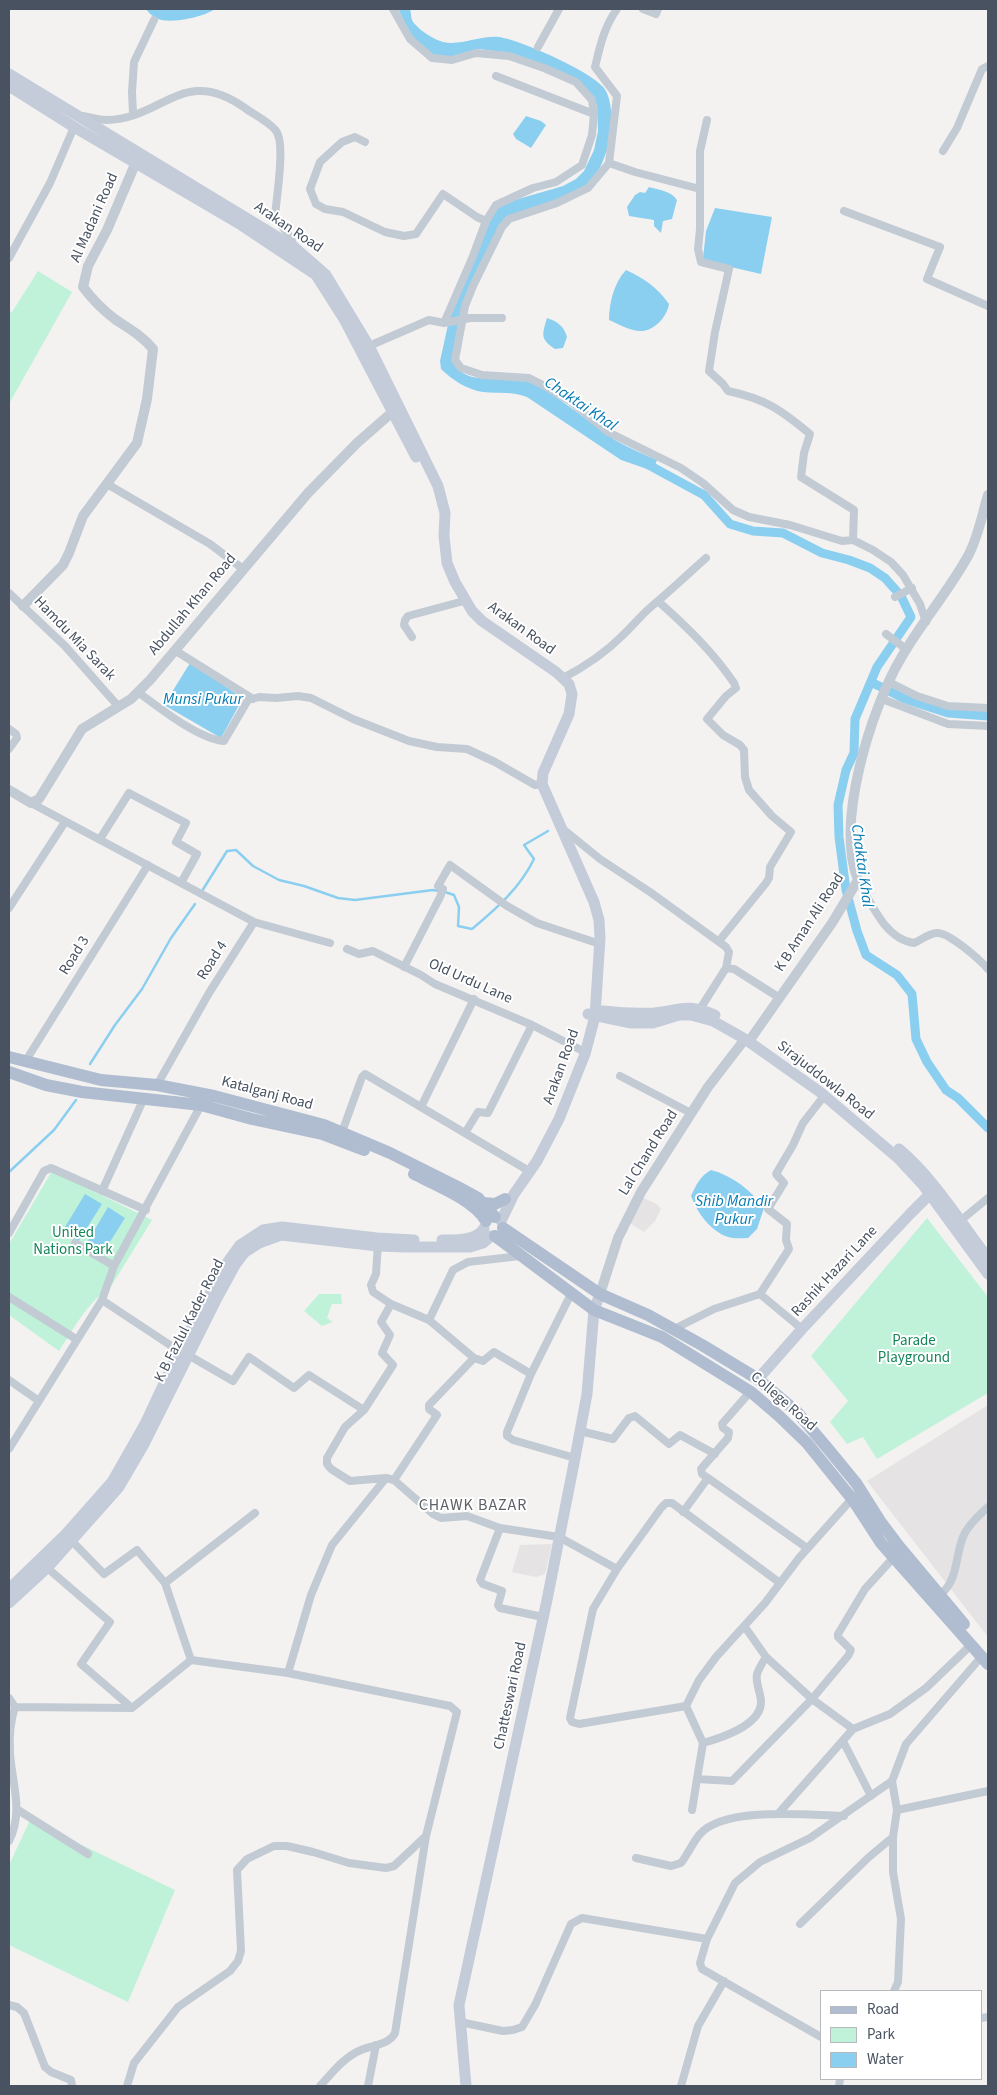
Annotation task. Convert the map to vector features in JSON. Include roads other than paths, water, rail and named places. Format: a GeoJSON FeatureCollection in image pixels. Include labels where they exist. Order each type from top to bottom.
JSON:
{"type":"FeatureCollection","features":[{"type":"Feature","properties":{"kind":"main road","name":"Arakan Road"},"geometry":{"type":"LineString","coordinates":[[9,74],[72,114],[294,246],[326,275],[369,346],[434,491],[440,513],[440,542],[444,568],[460,602],[486,628],[553,675],[562,686],[564,700],[561,718],[537,771],[538,785],[589,901],[594,942],[592,1012],[581,1050],[553,1117],[504,1199],[494,1227]]}},
{"type":"Feature","properties":{"kind":"main road","name":"Arakan Road"},"geometry":{"type":"LineString","coordinates":[[9,86],[74,127],[238,223],[316,275],[396,409],[443,499],[445,513],[444,536],[448,563],[464,600],[482,620],[563,678]]}},
{"type":"Feature","properties":{"kind":"main road"},"geometry":{"type":"LineString","coordinates":[[538,785],[569,714],[572,694],[569,684],[563,678]]}},
{"type":"Feature","properties":{"kind":"main road","name":"Arakan Road"},"geometry":{"type":"LineString","coordinates":[[494,1227],[537,1161],[559,1119],[586,1054],[600,938],[594,902],[561,828],[538,785]]}},
{"type":"Feature","properties":{"kind":"main road","name":"Sirajuddowla Road"},"geometry":{"type":"LineString","coordinates":[[592,1012],[656,1013],[686,1007],[700,1013],[718,1016],[786,1066],[898,1158],[960,1221],[988,1258]]}},
{"type":"Feature","properties":{"kind":"main road","name":"Sirajuddowla Road"},"geometry":{"type":"LineString","coordinates":[[748,1037],[797,1068],[901,1150],[919,1168],[988,1274]]}},
{"type":"Feature","properties":{"kind":"main road","name":"Katalganj Road"},"geometry":{"type":"LineString","coordinates":[[9,1057],[101,1080],[157,1085],[214,1096],[342,1132],[458,1186],[483,1203],[494,1227]]}},
{"type":"Feature","properties":{"kind":"main road","name":"Katalganj Road"},"geometry":{"type":"LineString","coordinates":[[9,1072],[46,1085],[82,1092],[201,1105],[252,1119],[322,1134],[368,1151],[465,1201],[482,1213],[494,1227]]}},
{"type":"Feature","properties":{"kind":"main road","name":"Rashik Hazari Lane"},"geometry":{"type":"LineString","coordinates":[[758,1379],[802,1329],[934,1193]]}},
{"type":"Feature","properties":{"kind":"main road"},"geometry":{"type":"LineString","coordinates":[[483,1203],[495,1204],[504,1199]]}},
{"type":"Feature","properties":{"kind":"main road","name":"K B Fazlul Kader Road"},"geometry":{"type":"LineString","coordinates":[[9,1603],[69,1537],[112,1482],[184,1353],[227,1263],[240,1245],[255,1234],[273,1227],[282,1227],[378,1242],[470,1247],[483,1243],[494,1227]]}},
{"type":"Feature","properties":{"kind":"main road","name":"College Road"},"geometry":{"type":"LineString","coordinates":[[494,1227],[521,1255],[594,1310],[662,1337],[750,1392],[807,1443],[858,1497],[940,1595],[986,1657]]}},
{"type":"Feature","properties":{"kind":"main road","name":"College Road"},"geometry":{"type":"LineString","coordinates":[[494,1227],[600,1294],[648,1315],[758,1379],[797,1412],[829,1450],[858,1497],[881,1543],[986,1657]]}},
{"type":"Feature","properties":{"kind":"main road","name":"Chatteswari Road"},"geometry":{"type":"LineString","coordinates":[[466,2086],[458,2005],[560,1537],[587,1394],[594,1310],[600,1294]]}},
{"type":"Feature","properties":{"kind":"main road","name":"K B Fazlul Kader Road"},"geometry":{"type":"LineString","coordinates":[[9,1589],[43,1565]]}},
{"type":"Feature","properties":{"kind":"street"},"geometry":{"type":"LineString","coordinates":[[394,9],[410,39],[432,58],[452,60],[476,53],[509,56],[576,82],[592,100],[594,114],[592,135],[582,165],[556,182],[533,188],[496,205],[486,221],[444,323]]}},
{"type":"Feature","properties":{"kind":"street"},"geometry":{"type":"LineString","coordinates":[[538,47],[559,9]]}},
{"type":"Feature","properties":{"kind":"street"},"geometry":{"type":"LineString","coordinates":[[617,9],[608,21],[600,43],[595,67],[617,96],[609,163],[588,188],[557,203],[507,220],[473,286],[465,306],[455,360],[461,368],[482,375],[529,378],[545,386],[570,401],[608,432],[681,468],[703,483],[733,510],[749,517],[790,525],[842,541],[853,540],[891,562],[912,588],[926,622]]}},
{"type":"Feature","properties":{"kind":"street"},"geometry":{"type":"LineString","coordinates":[[643,9],[656,14],[658,9]]}},
{"type":"Feature","properties":{"kind":"street"},"geometry":{"type":"LineString","coordinates":[[133,114],[134,62],[154,20]]}},
{"type":"Feature","properties":{"kind":"street"},"geometry":{"type":"LineString","coordinates":[[943,150],[957,128],[982,69],[988,66]]}},
{"type":"Feature","properties":{"kind":"street"},"geometry":{"type":"LineString","coordinates":[[496,76],[594,114]]}},
{"type":"Feature","properties":{"kind":"street"},"geometry":{"type":"LineString","coordinates":[[72,114],[106,120],[133,114],[192,90],[210,90],[236,102],[276,131],[281,149],[275,217],[291,238],[294,246]]}},
{"type":"Feature","properties":{"kind":"street"},"geometry":{"type":"LineString","coordinates":[[706,120],[700,151],[700,229],[698,248],[701,262],[729,269],[715,332],[709,371],[728,391],[752,396],[783,412],[810,434],[804,453],[801,477],[854,510],[853,540]]}},
{"type":"Feature","properties":{"kind":"street"},"geometry":{"type":"LineString","coordinates":[[9,258],[50,182],[74,127]]}},
{"type":"Feature","properties":{"kind":"street"},"geometry":{"type":"LineString","coordinates":[[365,142],[355,137],[342,142],[320,162],[310,189],[316,204],[326,209],[343,212],[385,232],[404,236],[416,234],[442,194],[486,221]]}},
{"type":"Feature","properties":{"kind":"street","name":"Al Madani Road"},"geometry":{"type":"LineString","coordinates":[[23,606],[63,565],[83,516],[136,443],[147,399],[153,349],[143,337],[115,319],[91,298],[83,287],[88,266],[107,230],[136,162]]}},
{"type":"Feature","properties":{"kind":"street"},"geometry":{"type":"LineString","coordinates":[[609,163],[635,172],[700,189]]}},
{"type":"Feature","properties":{"kind":"street"},"geometry":{"type":"LineString","coordinates":[[844,211],[940,247],[926,279],[988,306]]}},
{"type":"Feature","properties":{"kind":"street"},"geometry":{"type":"LineString","coordinates":[[369,346],[429,320],[444,323],[462,319],[502,318]]}},
{"type":"Feature","properties":{"kind":"street","name":"Abdullah Khan Road"},"geometry":{"type":"LineString","coordinates":[[31,803],[39,798],[46,789],[82,729],[131,699],[138,692],[176,651],[243,568],[325,474],[396,409]]}},
{"type":"Feature","properties":{"kind":"street"},"geometry":{"type":"LineString","coordinates":[[107,484],[210,544],[243,568]]}},
{"type":"Feature","properties":{"kind":"street"},"geometry":{"type":"LineString","coordinates":[[988,495],[969,554],[926,622],[906,649],[889,682],[917,696],[948,706],[988,708]]}},
{"type":"Feature","properties":{"kind":"street"},"geometry":{"type":"LineString","coordinates":[[563,678],[583,668],[620,638],[652,606],[659,602],[706,558]]}},
{"type":"Feature","properties":{"kind":"street"},"geometry":{"type":"LineString","coordinates":[[895,597],[912,588]]}},
{"type":"Feature","properties":{"kind":"street","name":"Hamdu Mia Sarak"},"geometry":{"type":"LineString","coordinates":[[9,593],[65,646],[118,706]]}},
{"type":"Feature","properties":{"kind":"street"},"geometry":{"type":"LineString","coordinates":[[412,636],[404,625],[408,616],[460,602]]}},
{"type":"Feature","properties":{"kind":"street"},"geometry":{"type":"LineString","coordinates":[[659,602],[689,628],[700,644],[713,654],[734,682],[736,688],[726,696],[707,719],[723,735],[740,745],[744,750],[745,777],[749,790],[772,816],[791,832],[770,867],[769,878],[766,883],[719,941]]}},
{"type":"Feature","properties":{"kind":"street"},"geometry":{"type":"LineString","coordinates":[[886,634],[906,649]]}},
{"type":"Feature","properties":{"kind":"street"},"geometry":{"type":"LineString","coordinates":[[176,651],[253,699]]}},
{"type":"Feature","properties":{"kind":"street","name":"K B Aman Ali Road"},"geometry":{"type":"LineString","coordinates":[[748,1037],[857,878],[851,854],[852,816],[860,765],[889,682]]}},
{"type":"Feature","properties":{"kind":"street"},"geometry":{"type":"LineString","coordinates":[[138,692],[184,723],[215,740],[224,742],[248,700],[298,696],[311,698],[353,719],[409,741],[437,747],[467,749],[538,785]]}},
{"type":"Feature","properties":{"kind":"street"},"geometry":{"type":"LineString","coordinates":[[882,699],[948,724],[988,726]]}},
{"type":"Feature","properties":{"kind":"street"},"geometry":{"type":"LineString","coordinates":[[9,729],[16,734],[17,738],[9,749]]}},
{"type":"Feature","properties":{"kind":"street"},"geometry":{"type":"LineString","coordinates":[[9,790],[65,822],[254,922],[330,943]]}},
{"type":"Feature","properties":{"kind":"street"},"geometry":{"type":"LineString","coordinates":[[100,839],[129,793],[186,823],[176,842],[197,854],[181,883]]}},
{"type":"Feature","properties":{"kind":"street"},"geometry":{"type":"LineString","coordinates":[[9,908],[65,822]]}},
{"type":"Feature","properties":{"kind":"street"},"geometry":{"type":"LineString","coordinates":[[561,828],[600,860],[650,892],[719,941],[729,952],[726,968],[700,1013]]}},
{"type":"Feature","properties":{"kind":"street","name":"Road 3"},"geometry":{"type":"LineString","coordinates":[[24,1062],[148,865]]}},
{"type":"Feature","properties":{"kind":"street"},"geometry":{"type":"LineString","coordinates":[[404,967],[440,897],[443,889],[438,886],[450,865],[507,906],[537,923],[594,942]]}},
{"type":"Feature","properties":{"kind":"street"},"geometry":{"type":"LineString","coordinates":[[857,878],[887,928],[900,939],[914,943],[932,934],[940,933],[967,949],[988,969]]}},
{"type":"Feature","properties":{"kind":"street","name":"K B Aman Ali Road"},"geometry":{"type":"LineString","coordinates":[[748,1037],[775,995],[830,920]]}},
{"type":"Feature","properties":{"kind":"street","name":"Road 4"},"geometry":{"type":"LineString","coordinates":[[157,1085],[209,993],[254,922]]}},
{"type":"Feature","properties":{"kind":"street","name":"Old Urdu Lane"},"geometry":{"type":"LineString","coordinates":[[347,949],[359,954],[373,951],[435,984],[532,1025],[581,1050]]}},
{"type":"Feature","properties":{"kind":"street"},"geometry":{"type":"LineString","coordinates":[[726,968],[734,969],[775,995]]}},
{"type":"Feature","properties":{"kind":"street"},"geometry":{"type":"LineString","coordinates":[[421,1107],[474,999]]}},
{"type":"Feature","properties":{"kind":"street"},"geometry":{"type":"LineString","coordinates":[[465,1133],[478,1112],[488,1113],[532,1025]]}},
{"type":"Feature","properties":{"kind":"street","name":"Lal Chand Road"},"geometry":{"type":"LineString","coordinates":[[600,1294],[621,1230],[641,1192],[708,1087],[748,1037]]}},
{"type":"Feature","properties":{"kind":"street"},"geometry":{"type":"LineString","coordinates":[[342,1132],[362,1077],[365,1074],[524,1168]]}},
{"type":"Feature","properties":{"kind":"street"},"geometry":{"type":"LineString","coordinates":[[620,1076],[691,1113]]}},
{"type":"Feature","properties":{"kind":"street"},"geometry":{"type":"LineString","coordinates":[[674,1329],[714,1309],[760,1294],[789,1249],[786,1240],[787,1224],[768,1207],[784,1183],[776,1174],[803,1123],[824,1096]]}},
{"type":"Feature","properties":{"kind":"street"},"geometry":{"type":"LineString","coordinates":[[102,1191],[144,1098]]}},
{"type":"Feature","properties":{"kind":"street"},"geometry":{"type":"LineString","coordinates":[[9,1450],[76,1339],[102,1300],[114,1266],[146,1210],[201,1105]]}},
{"type":"Feature","properties":{"kind":"street"},"geometry":{"type":"LineString","coordinates":[[10,1229],[47,1169],[51,1168],[146,1210]]}},
{"type":"Feature","properties":{"kind":"street"},"geometry":{"type":"LineString","coordinates":[[960,1221],[988,1198]]}},
{"type":"Feature","properties":{"kind":"street"},"geometry":{"type":"LineString","coordinates":[[378,1242],[376,1274],[372,1289],[392,1304],[429,1320],[474,1358],[483,1362],[494,1352],[531,1374]]}},
{"type":"Feature","properties":{"kind":"street"},"geometry":{"type":"LineString","coordinates":[[75,1243],[114,1266]]}},
{"type":"Feature","properties":{"kind":"street"},"geometry":{"type":"LineString","coordinates":[[429,1320],[453,1270],[460,1265],[468,1262],[521,1255]]}},
{"type":"Feature","properties":{"kind":"street"},"geometry":{"type":"LineString","coordinates":[[572,1292],[531,1374],[508,1428],[507,1436],[513,1440],[575,1458]]}},
{"type":"Feature","properties":{"kind":"street"},"geometry":{"type":"LineString","coordinates":[[760,1294],[802,1329]]}},
{"type":"Feature","properties":{"kind":"street"},"geometry":{"type":"LineString","coordinates":[[9,1297],[76,1339]]}},
{"type":"Feature","properties":{"kind":"street"},"geometry":{"type":"LineString","coordinates":[[102,1300],[184,1353],[233,1381],[249,1357],[294,1388],[309,1375],[364,1410]]}},
{"type":"Feature","properties":{"kind":"street"},"geometry":{"type":"LineString","coordinates":[[392,1304],[381,1322],[390,1335],[382,1353],[393,1366],[364,1410],[345,1427],[329,1453],[327,1464],[336,1474],[350,1481],[390,1479],[432,1514],[442,1518],[467,1516],[500,1528],[560,1537],[617,1570]]}},
{"type":"Feature","properties":{"kind":"street"},"geometry":{"type":"LineString","coordinates":[[288,1673],[311,1595],[332,1545],[390,1479],[437,1415],[429,1409],[429,1405],[474,1358]]}},
{"type":"Feature","properties":{"kind":"street"},"geometry":{"type":"LineString","coordinates":[[9,1380],[39,1401]]}},
{"type":"Feature","properties":{"kind":"street"},"geometry":{"type":"LineString","coordinates":[[750,1392],[722,1424],[723,1428],[730,1434],[701,1469],[702,1474],[807,1548]]}},
{"type":"Feature","properties":{"kind":"street"},"geometry":{"type":"LineString","coordinates":[[580,1431],[613,1439],[629,1418],[635,1416],[670,1444],[680,1435],[715,1454]]}},
{"type":"Feature","properties":{"kind":"street"},"geometry":{"type":"LineString","coordinates":[[683,1512],[708,1478]]}},
{"type":"Feature","properties":{"kind":"street"},"geometry":{"type":"LineString","coordinates":[[686,1706],[699,1680],[716,1657],[745,1627],[807,1548],[849,1502],[858,1497]]}},
{"type":"Feature","properties":{"kind":"street"},"geometry":{"type":"LineString","coordinates":[[686,1706],[579,1724],[572,1722],[570,1718],[592,1614],[617,1570],[666,1503],[672,1504],[780,1583]]}},
{"type":"Feature","properties":{"kind":"street"},"geometry":{"type":"LineString","coordinates":[[940,1595],[945,1591],[955,1572],[962,1537],[988,1507]]}},
{"type":"Feature","properties":{"kind":"street"},"geometry":{"type":"LineString","coordinates":[[166,1583],[255,1514]]}},
{"type":"Feature","properties":{"kind":"street"},"geometry":{"type":"LineString","coordinates":[[500,1528],[480,1580],[483,1584],[503,1592],[498,1605],[500,1608],[543,1617]]}},
{"type":"Feature","properties":{"kind":"street"},"geometry":{"type":"LineString","coordinates":[[69,1537],[104,1574],[137,1550],[166,1583],[191,1660]]}},
{"type":"Feature","properties":{"kind":"street"},"geometry":{"type":"LineString","coordinates":[[698,1779],[732,1782],[812,1699],[848,1656],[851,1649],[838,1637],[838,1634],[865,1589],[894,1557]]}},
{"type":"Feature","properties":{"kind":"street"},"geometry":{"type":"LineString","coordinates":[[43,1565],[110,1622],[82,1664],[132,1708]]}},
{"type":"Feature","properties":{"kind":"street"},"geometry":{"type":"LineString","coordinates":[[745,1627],[766,1657],[812,1699],[853,1729]]}},
{"type":"Feature","properties":{"kind":"street"},"geometry":{"type":"LineString","coordinates":[[778,1814],[853,1729],[890,1714],[926,1688],[972,1644]]}},
{"type":"Feature","properties":{"kind":"street"},"geometry":{"type":"LineString","coordinates":[[703,1743],[725,1737],[744,1726],[758,1712],[761,1703],[756,1676],[766,1657]]}},
{"type":"Feature","properties":{"kind":"street"},"geometry":{"type":"LineString","coordinates":[[894,1990],[898,1982],[901,1919],[893,1872],[893,1837],[897,1810],[892,1782],[906,1744],[986,1657]]}},
{"type":"Feature","properties":{"kind":"street"},"geometry":{"type":"LineString","coordinates":[[15,1707],[132,1708],[191,1660],[288,1673],[455,1708],[457,1712],[426,1836],[395,2033],[393,2037],[376,2045],[361,2049],[349,2056],[320,2086]]}},
{"type":"Feature","properties":{"kind":"street"},"geometry":{"type":"LineString","coordinates":[[9,1698],[15,1707]]}},
{"type":"Feature","properties":{"kind":"street"},"geometry":{"type":"LineString","coordinates":[[686,1706],[703,1743],[692,1810]]}},
{"type":"Feature","properties":{"kind":"street"},"geometry":{"type":"LineString","coordinates":[[9,1840],[14,1830],[18,1810],[10,1753],[10,1724],[15,1707]]}},
{"type":"Feature","properties":{"kind":"street"},"geometry":{"type":"LineString","coordinates":[[842,1741],[871,1796]]}},
{"type":"Feature","properties":{"kind":"street"},"geometry":{"type":"LineString","coordinates":[[820,2036],[702,1969],[707,1940],[735,1882],[760,1862],[810,1838],[892,1782]]}},
{"type":"Feature","properties":{"kind":"street"},"geometry":{"type":"LineString","coordinates":[[897,1810],[988,1792]]}},
{"type":"Feature","properties":{"kind":"street"},"geometry":{"type":"LineString","coordinates":[[18,1810],[88,1854]]}},
{"type":"Feature","properties":{"kind":"street"},"geometry":{"type":"LineString","coordinates":[[636,1858],[671,1866],[681,1863],[700,1833],[714,1824],[732,1818],[778,1814],[844,1816]]}},
{"type":"Feature","properties":{"kind":"street"},"geometry":{"type":"LineString","coordinates":[[127,2086],[134,2063],[178,2007],[230,1971],[238,1961],[240,1951],[237,1870],[248,1859],[274,1846],[287,1846],[348,1863],[386,1868],[394,1866],[426,1836]]}},
{"type":"Feature","properties":{"kind":"street"},"geometry":{"type":"LineString","coordinates":[[800,1924],[869,1857],[893,1837]]}},
{"type":"Feature","properties":{"kind":"street"},"geometry":{"type":"LineString","coordinates":[[460,2022],[503,2031],[522,2027],[535,2005],[571,1924],[582,1918],[707,1940]]}},
{"type":"Feature","properties":{"kind":"street"},"geometry":{"type":"LineString","coordinates":[[680,2086],[698,2026],[724,1981]]}},
{"type":"Feature","properties":{"kind":"street"},"geometry":{"type":"LineString","coordinates":[[9,2005],[17,2007],[24,2013],[45,2067],[51,2072],[71,2080],[72,2086]]}},
{"type":"Feature","properties":{"kind":"street"},"geometry":{"type":"LineString","coordinates":[[368,2086],[376,2045]]}},
{"type":"Feature","properties":{"kind":"water"},"geometry":{"type":"Polygon","coordinates":[[[146,9],[215,9],[196,17],[171,21],[158,19],[146,9]]]}},
{"type":"Feature","properties":{"kind":"water"},"geometry":{"type":"Polygon","coordinates":[[[398,9],[410,9],[412,20],[421,30],[443,42],[457,43],[492,37],[509,39],[571,65],[597,81],[604,88],[610,101],[612,118],[609,143],[597,173],[585,187],[565,198],[509,217],[469,290],[454,363],[459,370],[474,377],[518,379],[540,387],[615,440],[657,460],[653,471],[621,460],[527,397],[472,389],[455,381],[441,369],[440,361],[451,311],[495,210],[508,202],[563,186],[576,179],[584,171],[594,150],[598,131],[597,105],[584,88],[502,52],[479,49],[454,57],[432,55],[411,35],[398,9]]]}},
{"type":"Feature","properties":{"kind":"water"},"geometry":{"type":"Polygon","coordinates":[[[526,116],[541,121],[546,125],[531,148],[516,139],[513,134],[526,116]]]}},
{"type":"Feature","properties":{"kind":"water"},"geometry":{"type":"Polygon","coordinates":[[[649,187],[668,193],[677,200],[672,219],[663,221],[661,233],[654,226],[654,220],[629,216],[627,207],[635,195],[640,192],[645,193],[649,187]]]}},
{"type":"Feature","properties":{"kind":"water"},"geometry":{"type":"Polygon","coordinates":[[[715,208],[772,217],[761,274],[709,262],[703,258],[706,231],[715,208]]]}},
{"type":"Feature","properties":{"kind":"water"},"geometry":{"type":"Polygon","coordinates":[[[626,270],[650,284],[669,304],[663,319],[645,331],[624,327],[609,320],[613,294],[618,281],[626,270]]]}},
{"type":"Feature","properties":{"kind":"water"},"geometry":{"type":"Polygon","coordinates":[[[547,318],[557,323],[564,330],[567,337],[563,348],[555,349],[545,339],[543,333],[547,318]]]}},
{"type":"Feature","properties":{"kind":"water","name":"Munsi Pukur"},"geometry":{"type":"Polygon","coordinates":[[[190,663],[243,698],[221,738],[164,705],[190,663]]]}},
{"type":"Feature","properties":{"kind":"water","name":"Shib Mandir Pukur"},"geometry":{"type":"Polygon","coordinates":[[[711,1170],[741,1184],[764,1208],[757,1229],[748,1238],[733,1238],[721,1234],[710,1226],[697,1208],[691,1196],[701,1178],[711,1170]]]}},
{"type":"Feature","properties":{"kind":"water"},"geometry":{"type":"Polygon","coordinates":[[[85,1194],[102,1204],[78,1242],[62,1232],[85,1194]]]}},
{"type":"Feature","properties":{"kind":"water"},"geometry":{"type":"Polygon","coordinates":[[[108,1207],[125,1218],[101,1256],[85,1246],[108,1207]]]}},
{"type":"Feature","properties":{"kind":"waterway","name":"Chaktai Khal"},"geometry":{"type":"LineString","coordinates":[[645,463],[704,495],[730,524],[753,531],[783,533],[822,553],[870,568],[885,578],[901,596],[911,617],[877,667],[855,719],[854,753],[846,770],[838,805],[839,837],[846,890],[857,931],[866,955],[897,975],[912,994],[916,1039],[927,1062],[946,1090],[958,1098],[988,1128]]}},
{"type":"Feature","properties":{"kind":"waterway","name":"Chaktai Khal"},"geometry":{"type":"LineString","coordinates":[[871,682],[905,699],[948,713],[988,716]]}},
{"type":"Feature","properties":{"kind":"waterway"},"geometry":{"type":"LineString","coordinates":[[445,892],[454,895],[459,907],[458,926],[472,929],[515,889],[528,870],[534,859],[524,845],[548,831]]}},
{"type":"Feature","properties":{"kind":"waterway"},"geometry":{"type":"LineString","coordinates":[[202,891],[227,851],[236,850],[253,866],[279,880],[304,886],[338,898],[355,900],[433,890],[439,891]]}},
{"type":"Feature","properties":{"kind":"waterway"},"geometry":{"type":"LineString","coordinates":[[90,1064],[115,1025],[142,989],[171,938],[195,904]]}},
{"type":"Feature","properties":{"kind":"waterway"},"geometry":{"type":"LineString","coordinates":[[9,1172],[54,1130],[76,1100]]}},
{"type":"Feature","properties":{"kind":"district","name":"CHAWK BAZAR"},"geometry":{"type":"Point","coordinates":[473,1506]}},
{"type":"Feature","properties":{"kind":"park label","name":"United Nations Park"},"geometry":{"type":"Point","coordinates":[73,1242]}},
{"type":"Feature","properties":{"kind":"park label","name":"Parade Playground"},"geometry":{"type":"Point","coordinates":[914,1350]}}]}
